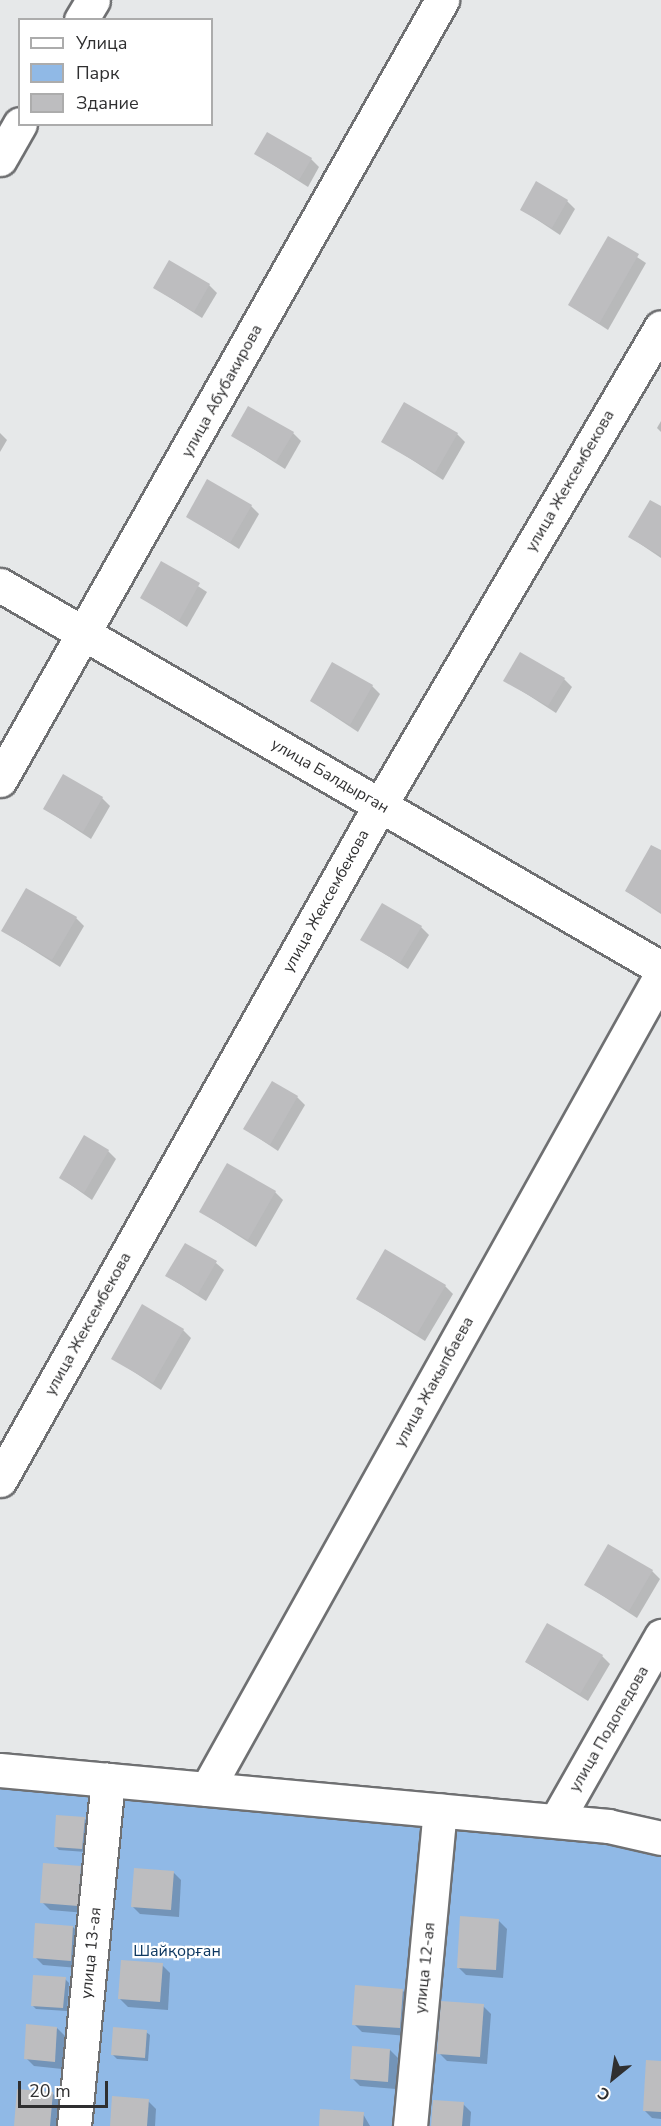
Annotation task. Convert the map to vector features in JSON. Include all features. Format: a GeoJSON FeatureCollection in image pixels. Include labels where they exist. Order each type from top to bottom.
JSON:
{"type":"FeatureCollection","features":[{"type":"Feature","properties":{"kind":"street"},"geometry":{"type":"LineString","coordinates":[[82,18],[93,0]]}},
{"type":"Feature","properties":{"kind":"street","name":"улица Абубакирова"},"geometry":{"type":"LineString","coordinates":[[0,780],[86,634],[442,0]]}},
{"type":"Feature","properties":{"kind":"street"},"geometry":{"type":"LineString","coordinates":[[0,159],[19,126]]}},
{"type":"Feature","properties":{"kind":"street","name":"улица Жексембекова"},"geometry":{"type":"LineString","coordinates":[[0,1480],[380,805],[661,327]]}},
{"type":"Feature","properties":{"kind":"street","name":"улица Балдырган"},"geometry":{"type":"LineString","coordinates":[[0,585],[661,968]]}},
{"type":"Feature","properties":{"kind":"street","name":"улица Жакыпбаева"},"geometry":{"type":"LineString","coordinates":[[207,1789],[661,975]]}},
{"type":"Feature","properties":{"kind":"street","name":"улица Подопедова"},"geometry":{"type":"LineString","coordinates":[[556,1821],[661,1636]]}},
{"type":"Feature","properties":{"kind":"street"},"geometry":{"type":"LineString","coordinates":[[0,1770],[608,1826],[661,1838]]}},
{"type":"Feature","properties":{"kind":"street","name":"улица 13-ая"},"geometry":{"type":"LineString","coordinates":[[74,2126],[108,1780]]}},
{"type":"Feature","properties":{"kind":"street","name":"улица 12-ая"},"geometry":{"type":"LineString","coordinates":[[410,2126],[440,1810]]}},
{"type":"Feature","properties":{"kind":"green space","name":"Шайқорған"},"geometry":{"type":"Polygon","coordinates":[[[0,1763],[587,1806],[661,1823],[661,2126],[0,2126],[0,1763]]]}},
{"type":"Feature","properties":{"kind":"building"},"geometry":{"type":"Polygon","coordinates":[[[267,132],[312,158],[299,180],[254,154],[267,132]]]}},
{"type":"Feature","properties":{"kind":"building"},"geometry":{"type":"Polygon","coordinates":[[[536,181],[568,200],[552,228],[520,210],[536,181]]]}},
{"type":"Feature","properties":{"kind":"building"},"geometry":{"type":"Polygon","coordinates":[[[608,236],[639,254],[599,324],[568,305],[608,236]]]}},
{"type":"Feature","properties":{"kind":"building"},"geometry":{"type":"Polygon","coordinates":[[[169,260],[210,284],[194,312],[153,288],[169,260]]]}},
{"type":"Feature","properties":{"kind":"building"},"geometry":{"type":"Polygon","coordinates":[[[404,402],[458,433],[435,473],[381,442],[404,402]]]}},
{"type":"Feature","properties":{"kind":"building"},"geometry":{"type":"Polygon","coordinates":[[[248,406],[294,432],[276,462],[231,436],[248,406]]]}},
{"type":"Feature","properties":{"kind":"building"},"geometry":{"type":"Polygon","coordinates":[[[207,479],[252,505],[230,543],[186,517],[207,479]]]}},
{"type":"Feature","properties":{"kind":"building"},"geometry":{"type":"Polygon","coordinates":[[[650,500],[661,506],[661,556],[628,537],[650,500]]]}},
{"type":"Feature","properties":{"kind":"building"},"geometry":{"type":"Polygon","coordinates":[[[161,561],[200,583],[179,621],[140,598],[161,561]]]}},
{"type":"Feature","properties":{"kind":"building"},"geometry":{"type":"Polygon","coordinates":[[[520,652],[565,678],[548,706],[503,681],[520,652]]]}},
{"type":"Feature","properties":{"kind":"building"},"geometry":{"type":"Polygon","coordinates":[[[332,662],[373,685],[350,725],[310,701],[332,662]]]}},
{"type":"Feature","properties":{"kind":"building"},"geometry":{"type":"Polygon","coordinates":[[[63,774],[103,797],[83,832],[43,809],[63,774]]]}},
{"type":"Feature","properties":{"kind":"building"},"geometry":{"type":"Polygon","coordinates":[[[651,845],[661,850],[661,912],[625,891],[651,845]]]}},
{"type":"Feature","properties":{"kind":"building"},"geometry":{"type":"Polygon","coordinates":[[[26,888],[77,917],[52,960],[1,931],[26,888]]]}},
{"type":"Feature","properties":{"kind":"building"},"geometry":{"type":"Polygon","coordinates":[[[382,903],[422,926],[400,963],[360,940],[382,903]]]}},
{"type":"Feature","properties":{"kind":"building"},"geometry":{"type":"Polygon","coordinates":[[[272,1081],[298,1096],[270,1145],[243,1129],[272,1081]]]}},
{"type":"Feature","properties":{"kind":"building"},"geometry":{"type":"Polygon","coordinates":[[[84,1135],[109,1150],[84,1193],[59,1178],[84,1135]]]}},
{"type":"Feature","properties":{"kind":"building"},"geometry":{"type":"Polygon","coordinates":[[[227,1163],[276,1191],[248,1240],[199,1212],[227,1163]]]}},
{"type":"Feature","properties":{"kind":"building"},"geometry":{"type":"Polygon","coordinates":[[[185,1243],[217,1261],[198,1294],[165,1276],[185,1243]]]}},
{"type":"Feature","properties":{"kind":"building"},"geometry":{"type":"Polygon","coordinates":[[[385,1249],[446,1285],[417,1334],[356,1299],[385,1249]]]}},
{"type":"Feature","properties":{"kind":"building"},"geometry":{"type":"Polygon","coordinates":[[[142,1304],[184,1329],[153,1383],[111,1359],[142,1304]]]}},
{"type":"Feature","properties":{"kind":"building"},"geometry":{"type":"Polygon","coordinates":[[[608,1544],[653,1570],[629,1611],[584,1585],[608,1544]]]}},
{"type":"Feature","properties":{"kind":"building"},"geometry":{"type":"Polygon","coordinates":[[[547,1623],[603,1655],[580,1694],[525,1662],[547,1623]]]}},
{"type":"Feature","properties":{"kind":"building"},"geometry":{"type":"Polygon","coordinates":[[[56,1815],[85,1817],[82,1849],[54,1847],[56,1815]]]}},
{"type":"Feature","properties":{"kind":"building"},"geometry":{"type":"Polygon","coordinates":[[[43,1863],[81,1866],[78,1906],[40,1903],[43,1863]]]}},
{"type":"Feature","properties":{"kind":"building"},"geometry":{"type":"Polygon","coordinates":[[[134,1868],[174,1871],[171,1910],[131,1907],[134,1868]]]}},
{"type":"Feature","properties":{"kind":"building"},"geometry":{"type":"Polygon","coordinates":[[[460,1916],[499,1919],[496,1970],[457,1968],[460,1916]]]}},
{"type":"Feature","properties":{"kind":"building"},"geometry":{"type":"Polygon","coordinates":[[[35,1923],[73,1926],[71,1961],[33,1958],[35,1923]]]}},
{"type":"Feature","properties":{"kind":"building"},"geometry":{"type":"Polygon","coordinates":[[[121,1960],[163,1963],[160,2002],[118,1999],[121,1960]]]}},
{"type":"Feature","properties":{"kind":"building"},"geometry":{"type":"Polygon","coordinates":[[[33,1975],[66,1977],[63,2008],[31,2006],[33,1975]]]}},
{"type":"Feature","properties":{"kind":"building"},"geometry":{"type":"Polygon","coordinates":[[[355,1985],[403,1989],[400,2028],[352,2025],[355,1985]]]}},
{"type":"Feature","properties":{"kind":"building"},"geometry":{"type":"Polygon","coordinates":[[[441,2001],[484,2004],[480,2057],[437,2054],[441,2001]]]}},
{"type":"Feature","properties":{"kind":"building"},"geometry":{"type":"Polygon","coordinates":[[[26,2024],[57,2027],[55,2062],[24,2059],[26,2024]]]}},
{"type":"Feature","properties":{"kind":"building"},"geometry":{"type":"Polygon","coordinates":[[[113,2027],[147,2030],[145,2058],[111,2055],[113,2027]]]}},
{"type":"Feature","properties":{"kind":"building"},"geometry":{"type":"Polygon","coordinates":[[[352,2046],[390,2049],[388,2082],[350,2079],[352,2046]]]}},
{"type":"Feature","properties":{"kind":"building"},"geometry":{"type":"Polygon","coordinates":[[[646,2060],[661,2061],[661,2112],[643,2111],[646,2060]]]}},
{"type":"Feature","properties":{"kind":"building"},"geometry":{"type":"Polygon","coordinates":[[[17,2089],[53,2092],[50,2126],[14,2126],[17,2089]]]}},
{"type":"Feature","properties":{"kind":"building"},"geometry":{"type":"Polygon","coordinates":[[[112,2096],[149,2099],[147,2126],[110,2126],[112,2096]]]}},
{"type":"Feature","properties":{"kind":"building"},"geometry":{"type":"Polygon","coordinates":[[[433,2100],[464,2102],[462,2126],[431,2126],[433,2100]]]}},
{"type":"Feature","properties":{"kind":"building"},"geometry":{"type":"Polygon","coordinates":[[[320,2109],[364,2112],[363,2126],[319,2126],[320,2109]]]}}]}
